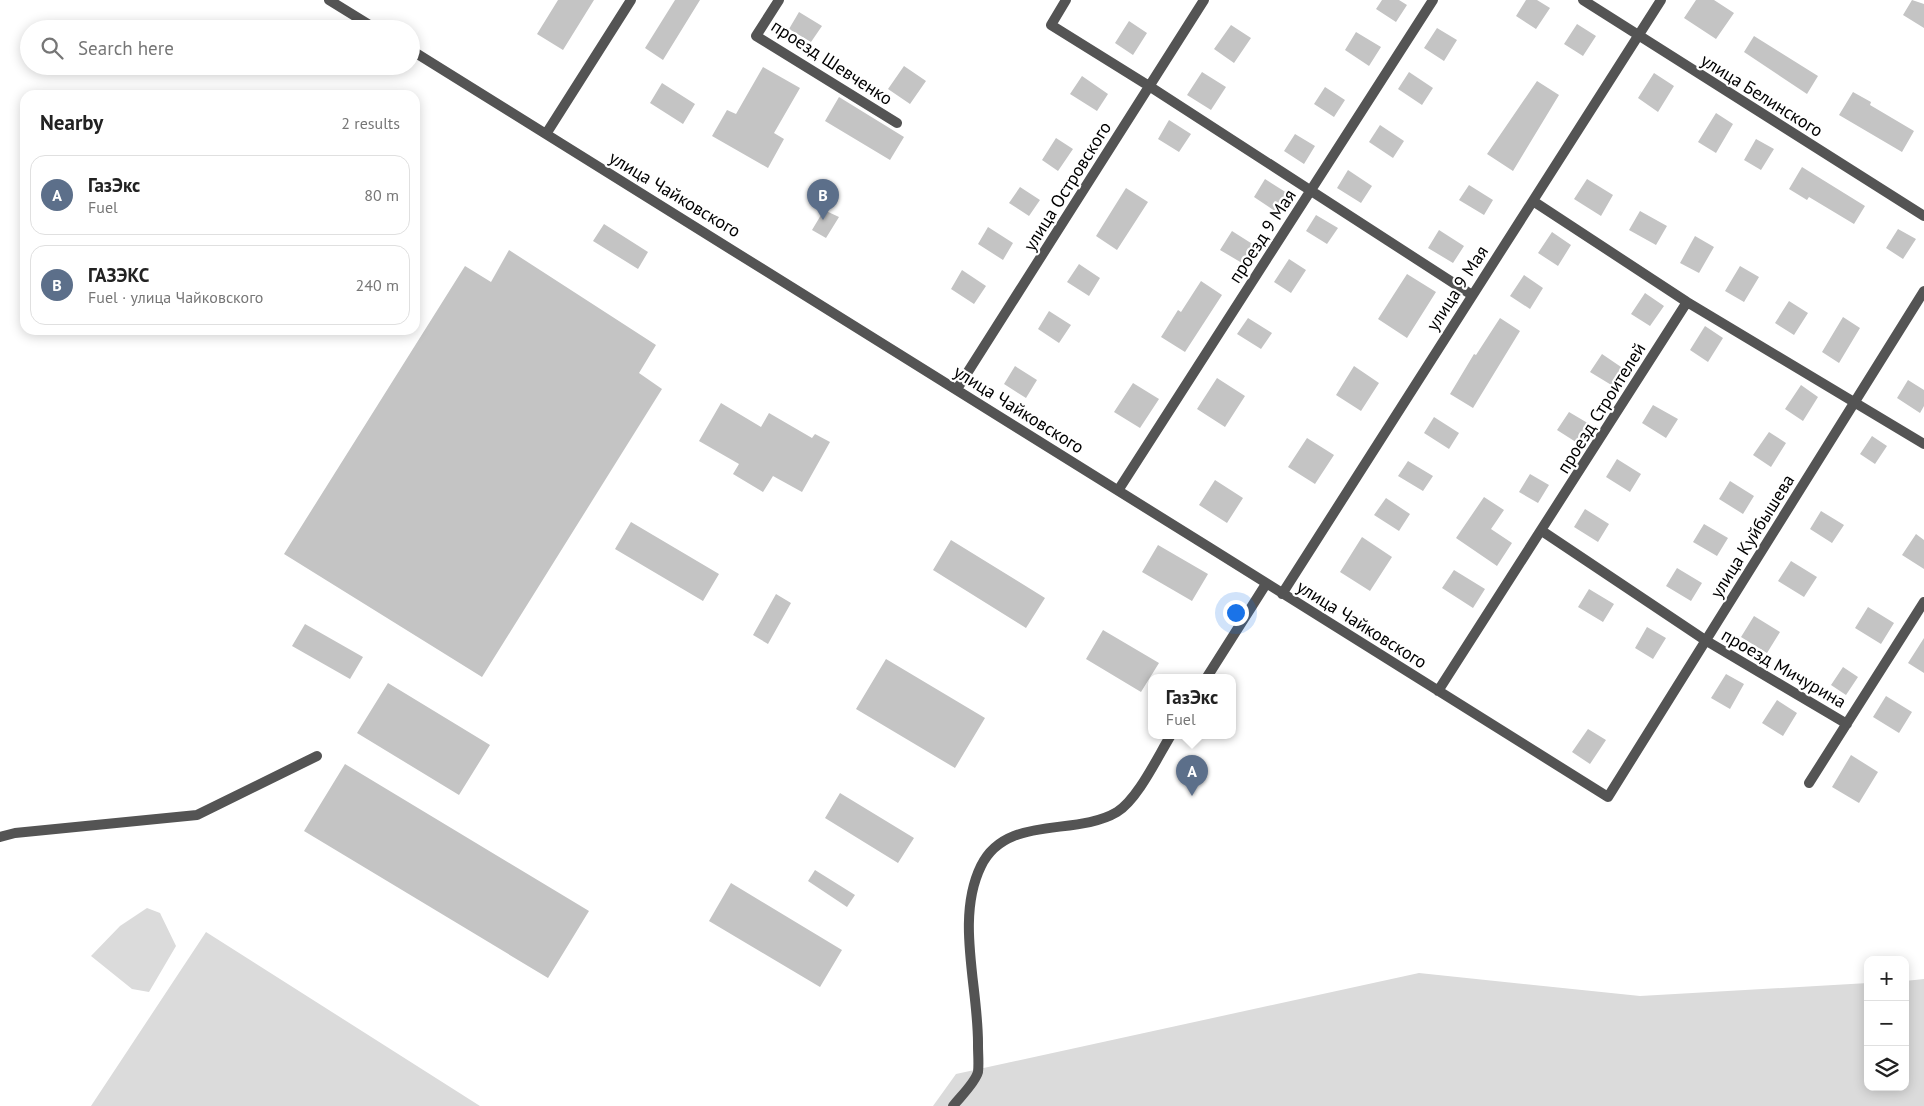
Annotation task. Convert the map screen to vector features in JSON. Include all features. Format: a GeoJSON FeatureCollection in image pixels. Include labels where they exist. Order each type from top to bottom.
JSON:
{"type":"FeatureCollection","features":[{"type":"Feature","properties":{"kind":"street"},"geometry":{"type":"LineString","coordinates":[[329,0],[361,20]]}},
{"type":"Feature","properties":{"kind":"street"},"geometry":{"type":"LineString","coordinates":[[546,134],[631,0]]}},
{"type":"Feature","properties":{"kind":"street","name":"проезд Шевченко"},"geometry":{"type":"LineString","coordinates":[[779,0],[756,36],[897,123]]}},
{"type":"Feature","properties":{"kind":"street"},"geometry":{"type":"LineString","coordinates":[[1066,0],[1051,25],[1149,86],[1310,192],[1472,295]]}},
{"type":"Feature","properties":{"kind":"street","name":"улица Островского"},"geometry":{"type":"LineString","coordinates":[[957,389],[1204,0]]}},
{"type":"Feature","properties":{"kind":"street","name":"проезд 9 Мая"},"geometry":{"type":"LineString","coordinates":[[1118,489],[1433,0]]}},
{"type":"Feature","properties":{"kind":"street","name":"улица Белинского"},"geometry":{"type":"LineString","coordinates":[[1583,0],[1924,216]]}},
{"type":"Feature","properties":{"kind":"street","name":"улица 9 Мая"},"geometry":{"type":"LineString","coordinates":[[1282,594],[1661,0]]}},
{"type":"Feature","properties":{"kind":"street","name":"улица Чайковского"},"geometry":{"type":"LineString","coordinates":[[420,56],[1118,489],[1608,798]]}},
{"type":"Feature","properties":{"kind":"street"},"geometry":{"type":"LineString","coordinates":[[1533,201],[1687,302],[1924,444]]}},
{"type":"Feature","properties":{"kind":"street","name":"улица Куйбышева"},"geometry":{"type":"LineString","coordinates":[[1608,798],[1924,291]]}},
{"type":"Feature","properties":{"kind":"street","name":"проезд Строителей"},"geometry":{"type":"LineString","coordinates":[[1438,691],[1687,302]]}},
{"type":"Feature","properties":{"kind":"street"},"geometry":{"type":"LineString","coordinates":[[1542,531],[1705,640]]}},
{"type":"Feature","properties":{"kind":"street"},"geometry":{"type":"LineString","coordinates":[[1209,674],[1266,584]]}},
{"type":"Feature","properties":{"kind":"street","name":"проезд Мичурина"},"geometry":{"type":"LineString","coordinates":[[1809,783],[1924,602]]}},
{"type":"Feature","properties":{"kind":"street","name":"проезд Мичурина"},"geometry":{"type":"LineString","coordinates":[[1705,640],[1847,724]]}},
{"type":"Feature","properties":{"kind":"street"},"geometry":{"type":"LineString","coordinates":[[953,1106],[978,1074],[979,1018],[968,925],[975,878],[982,863],[995,849],[1016,834],[1100,819],[1117,812],[1129,802],[1168,739]]}},
{"type":"Feature","properties":{"kind":"street"},"geometry":{"type":"LineString","coordinates":[[0,837],[15,833],[197,815],[317,756]]}},
{"type":"Feature","properties":{"kind":"shaded area"},"geometry":{"type":"Polygon","coordinates":[[[147,908],[160,913],[176,946],[149,992],[132,989],[91,956],[120,926],[147,908]]]}},
{"type":"Feature","properties":{"kind":"shaded area"},"geometry":{"type":"Polygon","coordinates":[[[206,932],[480,1106],[91,1106],[206,932]]]}},
{"type":"Feature","properties":{"kind":"shaded area"},"geometry":{"type":"Polygon","coordinates":[[[1419,973],[1640,996],[1864,983],[1864,1091],[1909,1091],[1909,981],[1924,979],[1924,1106],[933,1106],[956,1074],[1419,973]]]}},
{"type":"Feature","properties":{"kind":"building"},"geometry":{"type":"Polygon","coordinates":[[[558,0],[594,0],[563,50],[537,34],[558,0]]]}},
{"type":"Feature","properties":{"kind":"building"},"geometry":{"type":"Polygon","coordinates":[[[675,0],[700,0],[663,60],[645,48],[675,0]]]}},
{"type":"Feature","properties":{"kind":"building"},"geometry":{"type":"Polygon","coordinates":[[[1382,0],[1399,0],[1407,5],[1396,22],[1376,9],[1382,0]]]}},
{"type":"Feature","properties":{"kind":"building"},"geometry":{"type":"Polygon","coordinates":[[[1526,0],[1537,0],[1550,8],[1536,29],[1516,16],[1526,0]]]}},
{"type":"Feature","properties":{"kind":"building"},"geometry":{"type":"Polygon","coordinates":[[[1696,0],[1714,0],[1734,13],[1716,39],[1684,18],[1696,0]]]}},
{"type":"Feature","properties":{"kind":"building"},"geometry":{"type":"Polygon","coordinates":[[[1912,0],[1924,4],[1924,28],[1903,15],[1912,0]]]}},
{"type":"Feature","properties":{"kind":"building"},"geometry":{"type":"Polygon","coordinates":[[[799,12],[822,26],[811,42],[789,29],[799,12]]]}},
{"type":"Feature","properties":{"kind":"building"},"geometry":{"type":"Polygon","coordinates":[[[1129,21],[1147,33],[1133,55],[1115,43],[1129,21]]]}},
{"type":"Feature","properties":{"kind":"building"},"geometry":{"type":"Polygon","coordinates":[[[1577,24],[1596,36],[1583,56],[1564,44],[1577,24]]]}},
{"type":"Feature","properties":{"kind":"building"},"geometry":{"type":"Polygon","coordinates":[[[1231,25],[1251,38],[1234,63],[1214,49],[1231,25]]]}},
{"type":"Feature","properties":{"kind":"building"},"geometry":{"type":"Polygon","coordinates":[[[1437,28],[1457,40],[1444,61],[1424,48],[1437,28]]]}},
{"type":"Feature","properties":{"kind":"building"},"geometry":{"type":"Polygon","coordinates":[[[1356,32],[1381,47],[1369,66],[1345,50],[1356,32]]]}},
{"type":"Feature","properties":{"kind":"building"},"geometry":{"type":"Polygon","coordinates":[[[1754,36],[1818,76],[1807,94],[1744,52],[1754,36]]]}},
{"type":"Feature","properties":{"kind":"building"},"geometry":{"type":"Polygon","coordinates":[[[904,66],[926,81],[910,104],[888,89],[904,66]]]}},
{"type":"Feature","properties":{"kind":"building"},"geometry":{"type":"Polygon","coordinates":[[[763,67],[800,88],[774,133],[784,139],[768,168],[712,136],[727,110],[736,114],[763,67]]]}},
{"type":"Feature","properties":{"kind":"building"},"geometry":{"type":"Polygon","coordinates":[[[1202,72],[1226,87],[1211,110],[1187,95],[1202,72]]]}},
{"type":"Feature","properties":{"kind":"building"},"geometry":{"type":"Polygon","coordinates":[[[1409,72],[1433,88],[1422,105],[1398,89],[1409,72]]]}},
{"type":"Feature","properties":{"kind":"building"},"geometry":{"type":"Polygon","coordinates":[[[1654,73],[1674,86],[1658,112],[1638,98],[1654,73]]]}},
{"type":"Feature","properties":{"kind":"building"},"geometry":{"type":"Polygon","coordinates":[[[1082,76],[1108,94],[1097,111],[1070,94],[1082,76]]]}},
{"type":"Feature","properties":{"kind":"building"},"geometry":{"type":"Polygon","coordinates":[[[1537,81],[1559,95],[1513,171],[1487,154],[1537,81]]]}},
{"type":"Feature","properties":{"kind":"building"},"geometry":{"type":"Polygon","coordinates":[[[662,83],[695,104],[683,124],[650,103],[662,83]]]}},
{"type":"Feature","properties":{"kind":"building"},"geometry":{"type":"Polygon","coordinates":[[[1325,87],[1345,100],[1334,117],[1314,104],[1325,87]]]}},
{"type":"Feature","properties":{"kind":"building"},"geometry":{"type":"Polygon","coordinates":[[[1853,92],[1871,102],[1870,105],[1914,131],[1902,152],[1839,115],[1853,92]]]}},
{"type":"Feature","properties":{"kind":"building"},"geometry":{"type":"Polygon","coordinates":[[[839,97],[904,137],[890,160],[825,121],[839,97]]]}},
{"type":"Feature","properties":{"kind":"building"},"geometry":{"type":"Polygon","coordinates":[[[1716,113],[1733,124],[1716,153],[1698,142],[1716,113]]]}},
{"type":"Feature","properties":{"kind":"building"},"geometry":{"type":"Polygon","coordinates":[[[1169,120],[1191,134],[1179,152],[1158,139],[1169,120]]]}},
{"type":"Feature","properties":{"kind":"building"},"geometry":{"type":"Polygon","coordinates":[[[1380,125],[1404,141],[1393,158],[1369,142],[1380,125]]]}},
{"type":"Feature","properties":{"kind":"building"},"geometry":{"type":"Polygon","coordinates":[[[1295,134],[1315,146],[1304,164],[1284,151],[1295,134]]]}},
{"type":"Feature","properties":{"kind":"building"},"geometry":{"type":"Polygon","coordinates":[[[1056,138],[1073,149],[1058,171],[1042,160],[1056,138]]]}},
{"type":"Feature","properties":{"kind":"building"},"geometry":{"type":"Polygon","coordinates":[[[1756,139],[1774,149],[1761,170],[1744,160],[1756,139]]]}},
{"type":"Feature","properties":{"kind":"building"},"geometry":{"type":"Polygon","coordinates":[[[1802,167],[1865,206],[1854,224],[1809,197],[1807,200],[1789,189],[1802,167]]]}},
{"type":"Feature","properties":{"kind":"building"},"geometry":{"type":"Polygon","coordinates":[[[1348,170],[1372,186],[1361,203],[1337,188],[1348,170]]]}},
{"type":"Feature","properties":{"kind":"building"},"geometry":{"type":"Polygon","coordinates":[[[1265,179],[1287,193],[1275,211],[1254,197],[1265,179]]]}},
{"type":"Feature","properties":{"kind":"building"},"geometry":{"type":"Polygon","coordinates":[[[1587,179],[1613,195],[1601,216],[1574,199],[1587,179]]]}},
{"type":"Feature","properties":{"kind":"building"},"geometry":{"type":"Polygon","coordinates":[[[1469,185],[1493,200],[1484,215],[1459,200],[1469,185]]]}},
{"type":"Feature","properties":{"kind":"building"},"geometry":{"type":"Polygon","coordinates":[[[1020,187],[1040,200],[1029,216],[1009,203],[1020,187]]]}},
{"type":"Feature","properties":{"kind":"building"},"geometry":{"type":"Polygon","coordinates":[[[1126,188],[1148,202],[1117,250],[1096,236],[1126,188]]]}},
{"type":"Feature","properties":{"kind":"building"},"geometry":{"type":"Polygon","coordinates":[[[824,210],[839,217],[826,238],[812,230],[824,210]]]}},
{"type":"Feature","properties":{"kind":"building"},"geometry":{"type":"Polygon","coordinates":[[[1640,211],[1667,226],[1656,245],[1629,230],[1640,211]]]}},
{"type":"Feature","properties":{"kind":"building"},"geometry":{"type":"Polygon","coordinates":[[[1316,215],[1338,228],[1327,244],[1306,231],[1316,215]]]}},
{"type":"Feature","properties":{"kind":"building"},"geometry":{"type":"Polygon","coordinates":[[[604,224],[648,252],[638,269],[593,241],[604,224]]]}},
{"type":"Feature","properties":{"kind":"building"},"geometry":{"type":"Polygon","coordinates":[[[988,227],[1013,243],[1003,260],[978,244],[988,227]]]}},
{"type":"Feature","properties":{"kind":"building"},"geometry":{"type":"Polygon","coordinates":[[[1898,229],[1916,239],[1903,259],[1886,248],[1898,229]]]}},
{"type":"Feature","properties":{"kind":"building"},"geometry":{"type":"Polygon","coordinates":[[[1439,230],[1464,246],[1453,263],[1428,248],[1439,230]]]}},
{"type":"Feature","properties":{"kind":"building"},"geometry":{"type":"Polygon","coordinates":[[[1232,231],[1254,245],[1242,263],[1220,250],[1232,231]]]}},
{"type":"Feature","properties":{"kind":"building"},"geometry":{"type":"Polygon","coordinates":[[[1552,232],[1571,245],[1558,266],[1538,253],[1552,232]]]}},
{"type":"Feature","properties":{"kind":"building"},"geometry":{"type":"Polygon","coordinates":[[[1695,236],[1714,247],[1699,273],[1680,263],[1695,236]]]}},
{"type":"Feature","properties":{"kind":"building"},"geometry":{"type":"Polygon","coordinates":[[[509,250],[656,345],[639,373],[662,389],[482,677],[284,554],[465,266],[491,282],[509,250]]]}},
{"type":"Feature","properties":{"kind":"building"},"geometry":{"type":"Polygon","coordinates":[[[1289,259],[1306,270],[1291,293],[1274,282],[1289,259]]]}},
{"type":"Feature","properties":{"kind":"building"},"geometry":{"type":"Polygon","coordinates":[[[1079,264],[1100,278],[1089,296],[1067,282],[1079,264]]]}},
{"type":"Feature","properties":{"kind":"building"},"geometry":{"type":"Polygon","coordinates":[[[1740,266],[1759,277],[1744,302],[1725,291],[1740,266]]]}},
{"type":"Feature","properties":{"kind":"building"},"geometry":{"type":"Polygon","coordinates":[[[962,270],[986,286],[974,304],[951,289],[962,270]]]}},
{"type":"Feature","properties":{"kind":"building"},"geometry":{"type":"Polygon","coordinates":[[[1407,274],[1436,292],[1407,338],[1378,319],[1407,274]]]}},
{"type":"Feature","properties":{"kind":"building"},"geometry":{"type":"Polygon","coordinates":[[[1524,275],[1543,288],[1530,309],[1510,296],[1524,275]]]}},
{"type":"Feature","properties":{"kind":"building"},"geometry":{"type":"Polygon","coordinates":[[[1201,281],[1222,295],[1185,352],[1161,337],[1178,310],[1181,312],[1201,281]]]}},
{"type":"Feature","properties":{"kind":"building"},"geometry":{"type":"Polygon","coordinates":[[[1645,293],[1664,306],[1650,326],[1631,314],[1645,293]]]}},
{"type":"Feature","properties":{"kind":"building"},"geometry":{"type":"Polygon","coordinates":[[[1789,301],[1808,313],[1794,335],[1775,323],[1789,301]]]}},
{"type":"Feature","properties":{"kind":"building"},"geometry":{"type":"Polygon","coordinates":[[[1049,311],[1071,325],[1059,343],[1038,329],[1049,311]]]}},
{"type":"Feature","properties":{"kind":"building"},"geometry":{"type":"Polygon","coordinates":[[[1843,317],[1860,328],[1839,363],[1822,352],[1843,317]]]}},
{"type":"Feature","properties":{"kind":"building"},"geometry":{"type":"Polygon","coordinates":[[[1248,318],[1272,333],[1261,349],[1237,334],[1248,318]]]}},
{"type":"Feature","properties":{"kind":"building"},"geometry":{"type":"Polygon","coordinates":[[[1500,318],[1520,331],[1473,408],[1450,394],[1474,354],[1476,355],[1500,318]]]}},
{"type":"Feature","properties":{"kind":"building"},"geometry":{"type":"Polygon","coordinates":[[[1705,326],[1723,338],[1708,362],[1690,350],[1705,326]]]}},
{"type":"Feature","properties":{"kind":"building"},"geometry":{"type":"Polygon","coordinates":[[[1602,354],[1624,369],[1613,386],[1590,372],[1602,354]]]}},
{"type":"Feature","properties":{"kind":"building"},"geometry":{"type":"Polygon","coordinates":[[[1015,366],[1037,380],[1026,398],[1004,384],[1015,366]]]}},
{"type":"Feature","properties":{"kind":"building"},"geometry":{"type":"Polygon","coordinates":[[[1354,366],[1379,383],[1361,411],[1336,395],[1354,366]]]}},
{"type":"Feature","properties":{"kind":"building"},"geometry":{"type":"Polygon","coordinates":[[[1217,378],[1245,396],[1225,427],[1197,409],[1217,378]]]}},
{"type":"Feature","properties":{"kind":"building"},"geometry":{"type":"Polygon","coordinates":[[[1908,380],[1924,390],[1924,406],[1920,413],[1897,398],[1908,380]]]}},
{"type":"Feature","properties":{"kind":"building"},"geometry":{"type":"Polygon","coordinates":[[[1133,383],[1159,399],[1140,428],[1114,412],[1133,383]]]}},
{"type":"Feature","properties":{"kind":"building"},"geometry":{"type":"Polygon","coordinates":[[[1801,385],[1818,397],[1803,421],[1785,409],[1801,385]]]}},
{"type":"Feature","properties":{"kind":"building"},"geometry":{"type":"Polygon","coordinates":[[[721,403],[761,427],[769,413],[812,438],[815,434],[830,442],[802,492],[773,476],[763,492],[733,474],[739,464],[699,441],[721,403]]]}},
{"type":"Feature","properties":{"kind":"building"},"geometry":{"type":"Polygon","coordinates":[[[1653,405],[1678,419],[1666,438],[1642,423],[1653,405]]]}},
{"type":"Feature","properties":{"kind":"building"},"geometry":{"type":"Polygon","coordinates":[[[1569,412],[1591,425],[1579,444],[1557,430],[1569,412]]]}},
{"type":"Feature","properties":{"kind":"building"},"geometry":{"type":"Polygon","coordinates":[[[1434,417],[1459,433],[1449,449],[1424,433],[1434,417]]]}},
{"type":"Feature","properties":{"kind":"building"},"geometry":{"type":"Polygon","coordinates":[[[1769,432],[1786,443],[1771,467],[1753,455],[1769,432]]]}},
{"type":"Feature","properties":{"kind":"building"},"geometry":{"type":"Polygon","coordinates":[[[1872,436],[1887,446],[1875,464],[1860,454],[1872,436]]]}},
{"type":"Feature","properties":{"kind":"building"},"geometry":{"type":"Polygon","coordinates":[[[1307,438],[1334,455],[1315,484],[1288,467],[1307,438]]]}},
{"type":"Feature","properties":{"kind":"building"},"geometry":{"type":"Polygon","coordinates":[[[1617,459],[1641,474],[1630,492],[1606,477],[1617,459]]]}},
{"type":"Feature","properties":{"kind":"building"},"geometry":{"type":"Polygon","coordinates":[[[1408,461],[1433,476],[1423,491],[1398,476],[1408,461]]]}},
{"type":"Feature","properties":{"kind":"building"},"geometry":{"type":"Polygon","coordinates":[[[1530,474],[1549,485],[1538,503],[1519,492],[1530,474]]]}},
{"type":"Feature","properties":{"kind":"building"},"geometry":{"type":"Polygon","coordinates":[[[1215,480],[1243,498],[1227,523],[1199,505],[1215,480]]]}},
{"type":"Feature","properties":{"kind":"building"},"geometry":{"type":"Polygon","coordinates":[[[1730,481],[1754,496],[1743,514],[1719,499],[1730,481]]]}},
{"type":"Feature","properties":{"kind":"building"},"geometry":{"type":"Polygon","coordinates":[[[1484,497],[1504,510],[1491,529],[1512,543],[1497,566],[1456,538],[1484,497]]]}},
{"type":"Feature","properties":{"kind":"building"},"geometry":{"type":"Polygon","coordinates":[[[1386,498],[1410,514],[1399,531],[1374,515],[1386,498]]]}},
{"type":"Feature","properties":{"kind":"building"},"geometry":{"type":"Polygon","coordinates":[[[1585,509],[1609,524],[1598,542],[1574,527],[1585,509]]]}},
{"type":"Feature","properties":{"kind":"building"},"geometry":{"type":"Polygon","coordinates":[[[1821,511],[1844,525],[1832,543],[1810,529],[1821,511]]]}},
{"type":"Feature","properties":{"kind":"building"},"geometry":{"type":"Polygon","coordinates":[[[631,522],[719,574],[703,601],[615,549],[631,522]]]}},
{"type":"Feature","properties":{"kind":"building"},"geometry":{"type":"Polygon","coordinates":[[[1704,524],[1728,538],[1717,556],[1693,542],[1704,524]]]}},
{"type":"Feature","properties":{"kind":"building"},"geometry":{"type":"Polygon","coordinates":[[[1916,534],[1924,540],[1924,569],[1902,555],[1916,534]]]}},
{"type":"Feature","properties":{"kind":"building"},"geometry":{"type":"Polygon","coordinates":[[[1362,537],[1392,557],[1370,591],[1340,572],[1362,537]]]}},
{"type":"Feature","properties":{"kind":"building"},"geometry":{"type":"Polygon","coordinates":[[[951,540],[1045,598],[1026,628],[933,570],[951,540]]]}},
{"type":"Feature","properties":{"kind":"building"},"geometry":{"type":"Polygon","coordinates":[[[1158,545],[1208,574],[1192,601],[1142,572],[1158,545]]]}},
{"type":"Feature","properties":{"kind":"building"},"geometry":{"type":"Polygon","coordinates":[[[1791,561],[1817,577],[1804,597],[1778,581],[1791,561]]]}},
{"type":"Feature","properties":{"kind":"building"},"geometry":{"type":"Polygon","coordinates":[[[1677,568],[1702,583],[1691,601],[1666,586],[1677,568]]]}},
{"type":"Feature","properties":{"kind":"building"},"geometry":{"type":"Polygon","coordinates":[[[1454,570],[1485,589],[1473,608],[1442,588],[1454,570]]]}},
{"type":"Feature","properties":{"kind":"building"},"geometry":{"type":"Polygon","coordinates":[[[1589,589],[1614,604],[1603,622],[1578,607],[1589,589]]]}},
{"type":"Feature","properties":{"kind":"building"},"geometry":{"type":"Polygon","coordinates":[[[776,594],[791,603],[768,644],[753,635],[776,594]]]}},
{"type":"Feature","properties":{"kind":"building"},"geometry":{"type":"Polygon","coordinates":[[[1868,607],[1894,623],[1881,644],[1855,628],[1868,607]]]}},
{"type":"Feature","properties":{"kind":"building"},"geometry":{"type":"Polygon","coordinates":[[[1754,616],[1780,632],[1767,653],[1741,637],[1754,616]]]}},
{"type":"Feature","properties":{"kind":"building"},"geometry":{"type":"Polygon","coordinates":[[[305,624],[363,657],[350,679],[292,646],[305,624]]]}},
{"type":"Feature","properties":{"kind":"building"},"geometry":{"type":"Polygon","coordinates":[[[1647,627],[1666,638],[1653,659],[1635,648],[1647,627]]]}},
{"type":"Feature","properties":{"kind":"building"},"geometry":{"type":"Polygon","coordinates":[[[1103,630],[1159,663],[1152,674],[1148,674],[1148,681],[1141,692],[1086,659],[1103,630]]]}},
{"type":"Feature","properties":{"kind":"building"},"geometry":{"type":"Polygon","coordinates":[[[1924,638],[1924,673],[1908,663],[1924,638]]]}},
{"type":"Feature","properties":{"kind":"building"},"geometry":{"type":"Polygon","coordinates":[[[886,659],[985,718],[955,768],[856,709],[886,659]]]}},
{"type":"Feature","properties":{"kind":"building"},"geometry":{"type":"Polygon","coordinates":[[[1843,667],[1858,677],[1846,695],[1831,685],[1843,667]]]}},
{"type":"Feature","properties":{"kind":"building"},"geometry":{"type":"Polygon","coordinates":[[[1726,674],[1744,684],[1730,709],[1711,698],[1726,674]]]}},
{"type":"Feature","properties":{"kind":"building"},"geometry":{"type":"Polygon","coordinates":[[[388,683],[490,745],[459,795],[357,733],[388,683]]]}},
{"type":"Feature","properties":{"kind":"building"},"geometry":{"type":"Polygon","coordinates":[[[1886,696],[1912,712],[1899,733],[1873,717],[1886,696]]]}},
{"type":"Feature","properties":{"kind":"building"},"geometry":{"type":"Polygon","coordinates":[[[1777,700],[1797,713],[1783,736],[1762,723],[1777,700]]]}},
{"type":"Feature","properties":{"kind":"building"},"geometry":{"type":"Polygon","coordinates":[[[1588,729],[1606,740],[1590,764],[1572,752],[1588,729]]]}},
{"type":"Feature","properties":{"kind":"building"},"geometry":{"type":"Polygon","coordinates":[[[1851,755],[1878,772],[1859,803],[1832,787],[1851,755]]]}},
{"type":"Feature","properties":{"kind":"building"},"geometry":{"type":"Polygon","coordinates":[[[345,764],[589,911],[548,978],[304,831],[345,764]]]}},
{"type":"Feature","properties":{"kind":"building"},"geometry":{"type":"Polygon","coordinates":[[[840,793],[914,838],[898,863],[825,818],[840,793]]]}},
{"type":"Feature","properties":{"kind":"building"},"geometry":{"type":"Polygon","coordinates":[[[815,870],[855,895],[847,907],[808,881],[815,870]]]}},
{"type":"Feature","properties":{"kind":"building"},"geometry":{"type":"Polygon","coordinates":[[[731,883],[842,950],[820,987],[709,921],[731,883]]]}},
{"type":"Feature","properties":{"kind":"place","name":"ГАЗЭКС"},"geometry":{"type":"Point","coordinates":[823,220]}},
{"type":"Feature","properties":{"kind":"place","name":"ГазЭкс"},"geometry":{"type":"Point","coordinates":[1192,796]}}]}
